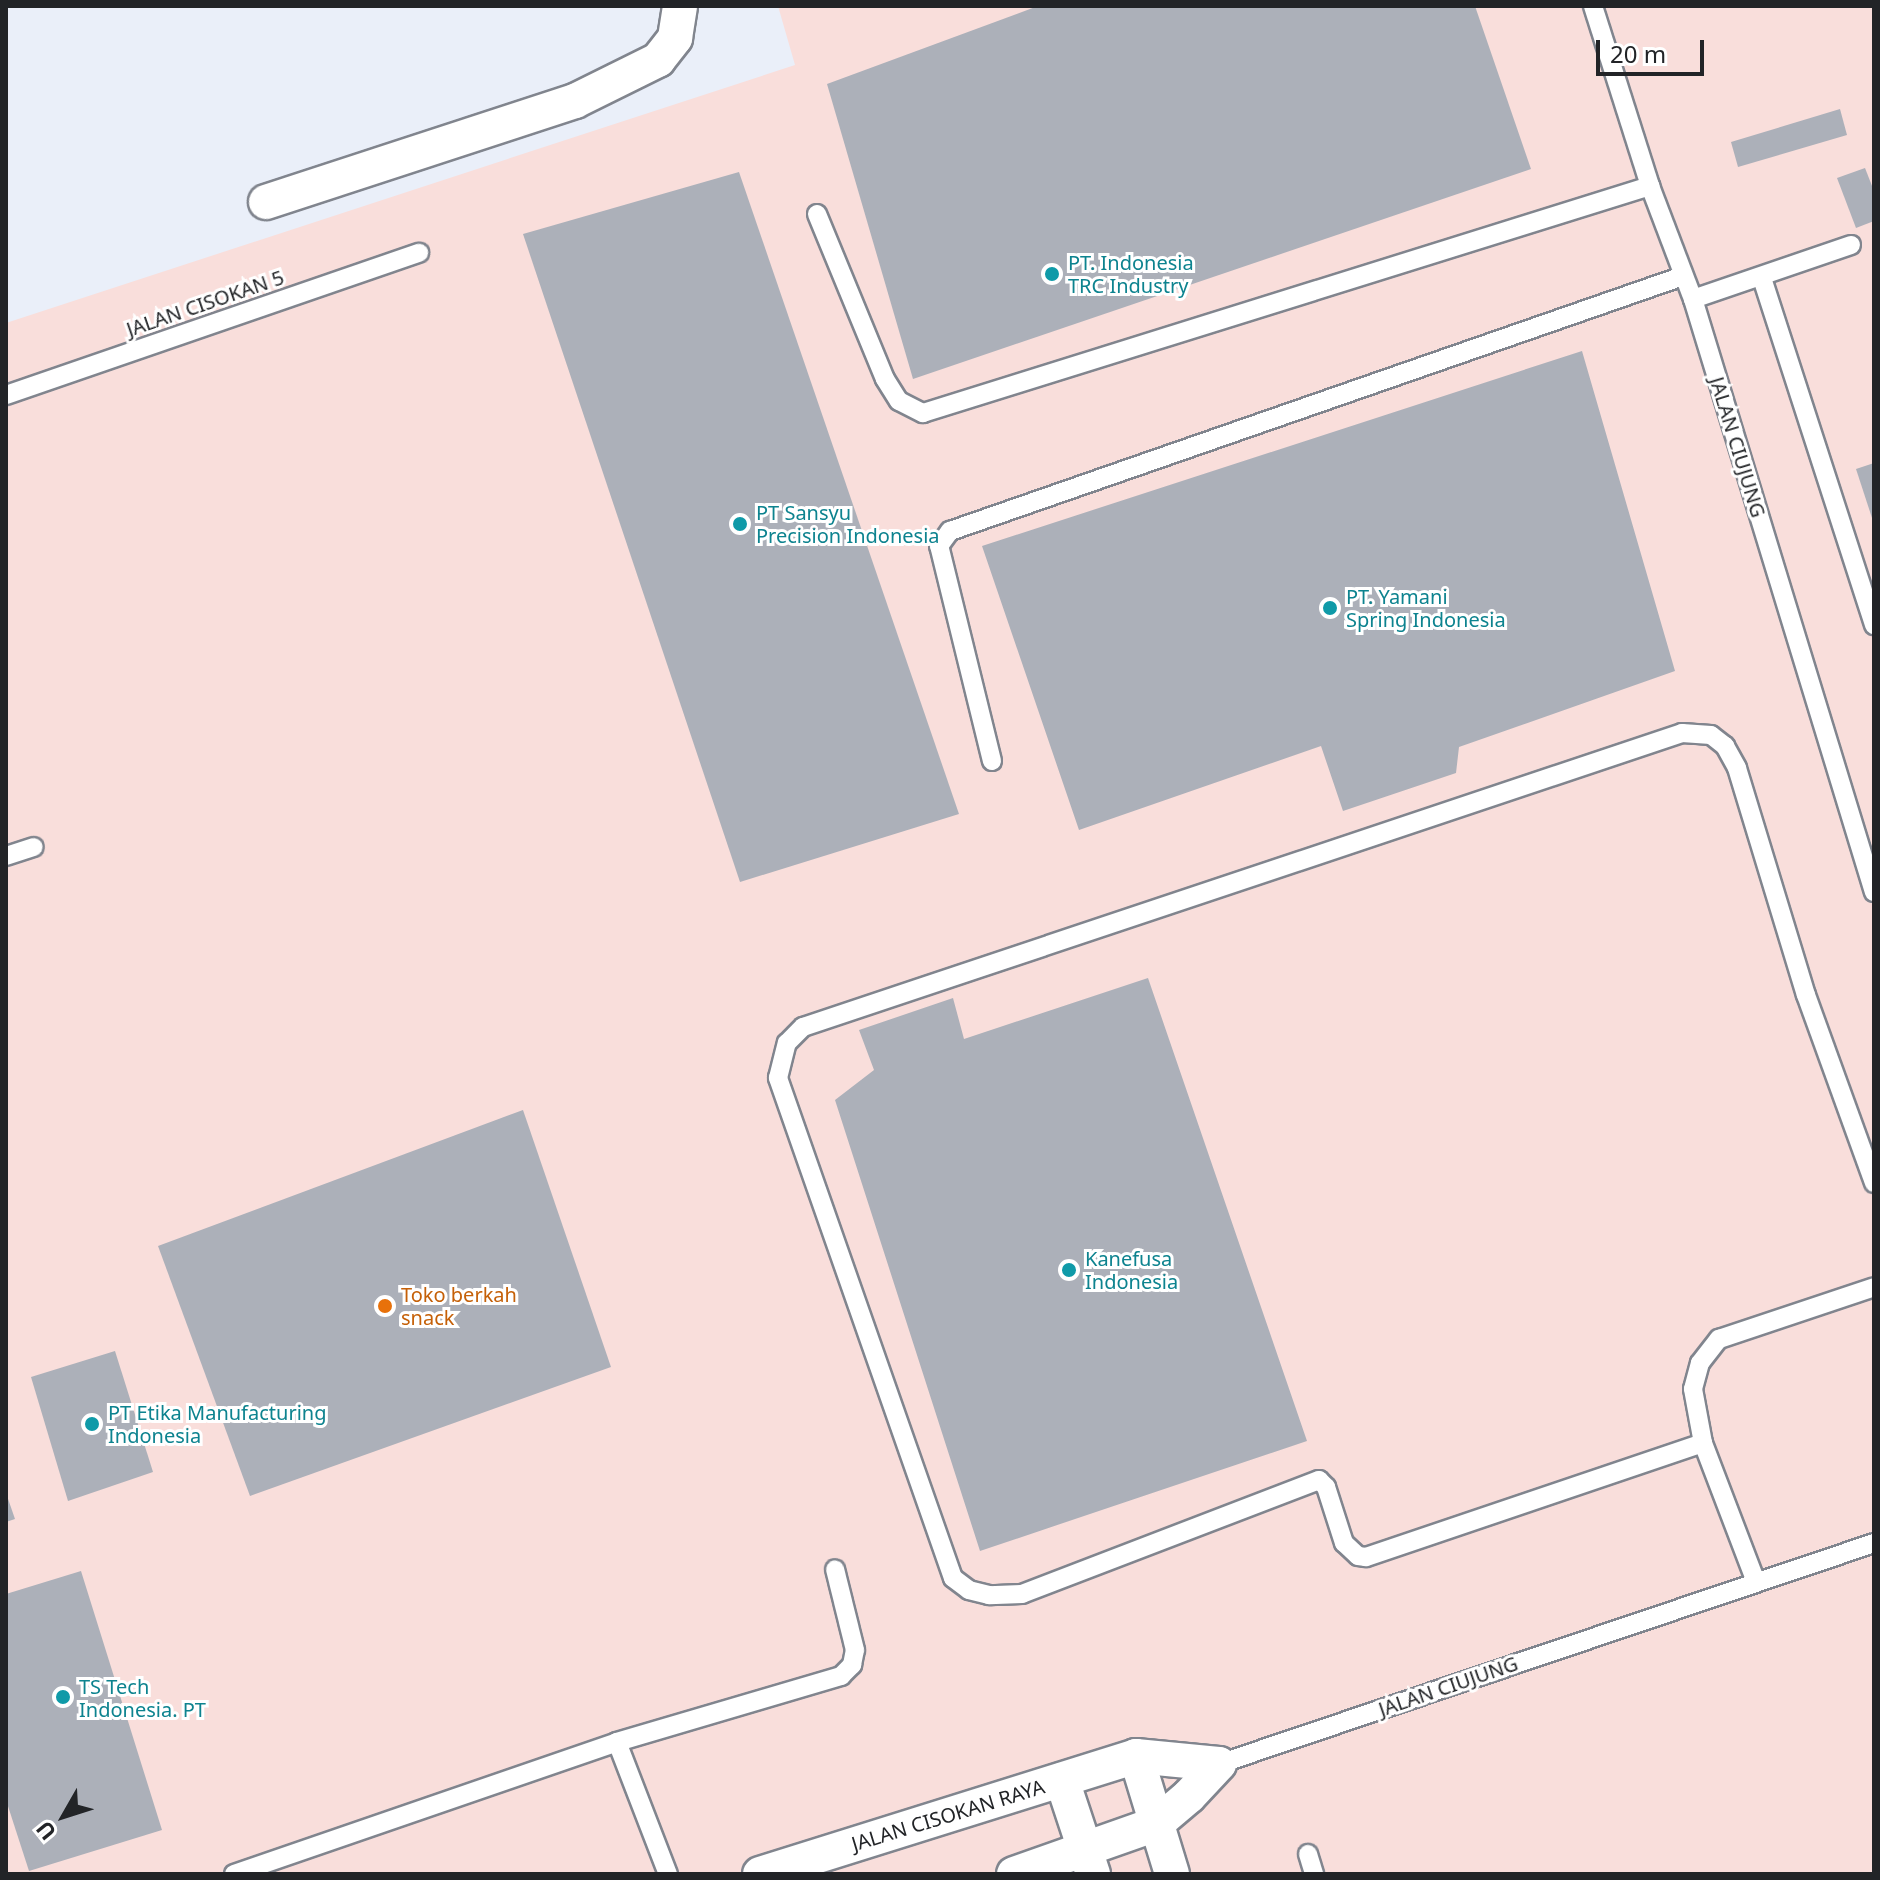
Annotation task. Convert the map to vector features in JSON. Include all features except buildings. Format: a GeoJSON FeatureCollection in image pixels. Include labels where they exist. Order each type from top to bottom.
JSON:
{"type":"FeatureCollection","features":[{"type":"Feature","properties":{"kind":"street"},"geometry":{"type":"LineString","coordinates":[[266,202],[590,94],[658,60],[675,38],[680,6]]}},
{"type":"Feature","properties":{"kind":"street"},"geometry":{"type":"LineString","coordinates":[[1136,1756],[1172,1874]]}},
{"type":"Feature","properties":{"kind":"street","name":"JALAN CIUJUNG"},"geometry":{"type":"LineString","coordinates":[[1136,1756],[1219,1764]]}},
{"type":"Feature","properties":{"kind":"street","name":"JALAN CISOKAN RAYA"},"geometry":{"type":"LineString","coordinates":[[760,1874],[1136,1756]]}},
{"type":"Feature","properties":{"kind":"street"},"geometry":{"type":"LineString","coordinates":[[1014,1874],[1090,1863],[1156,1824],[1189,1796],[1219,1764]]}},
{"type":"Feature","properties":{"kind":"street"},"geometry":{"type":"LineString","coordinates":[[1062,1780],[1090,1863]]}},
{"type":"Feature","properties":{"kind":"lane","name":"JALAN CIUJUNG"},"geometry":{"type":"LineString","coordinates":[[1593,6],[1650,186],[1693,299],[1874,892]]}},
{"type":"Feature","properties":{"kind":"lane"},"geometry":{"type":"LineString","coordinates":[[817,214],[885,379],[899,401],[923,413],[1650,186]]}},
{"type":"Feature","properties":{"kind":"lane"},"geometry":{"type":"LineString","coordinates":[[1693,299],[1762,278],[1851,245]]}},
{"type":"Feature","properties":{"kind":"lane","name":"JALAN CISOKAN 5"},"geometry":{"type":"LineString","coordinates":[[6,395],[419,253]]}},
{"type":"Feature","properties":{"kind":"lane"},"geometry":{"type":"LineString","coordinates":[[992,761],[939,546],[950,531],[1683,276]]}},
{"type":"Feature","properties":{"kind":"lane"},"geometry":{"type":"LineString","coordinates":[[1762,278],[1874,625]]}},
{"type":"Feature","properties":{"kind":"lane"},"geometry":{"type":"LineString","coordinates":[[1703,1443],[1366,1557],[1350,1551],[1344,1543],[1326,1487],[1319,1480],[1022,1594],[989,1595],[969,1590],[953,1578],[778,1078],[787,1043],[803,1027],[1682,733],[1711,735],[1725,746],[1737,768],[1806,995],[1874,1183]]}},
{"type":"Feature","properties":{"kind":"lane"},"geometry":{"type":"LineString","coordinates":[[6,856],[34,847]]}},
{"type":"Feature","properties":{"kind":"lane"},"geometry":{"type":"LineString","coordinates":[[1756,1582],[1703,1443],[1693,1389],[1700,1363],[1719,1339],[1874,1287]]}},
{"type":"Feature","properties":{"kind":"lane","name":"JALAN CIUJUNG"},"geometry":{"type":"LineString","coordinates":[[1219,1764],[1874,1543]]}},
{"type":"Feature","properties":{"kind":"lane"},"geometry":{"type":"LineString","coordinates":[[234,1874],[617,1742],[841,1676],[852,1665],[855,1650],[835,1569]]}},
{"type":"Feature","properties":{"kind":"lane"},"geometry":{"type":"LineString","coordinates":[[617,1742],[668,1874]]}},
{"type":"Feature","properties":{"kind":"lane"},"geometry":{"type":"LineString","coordinates":[[1308,1854],[1314,1874]]}},
{"type":"Feature","properties":{"kind":"shaded area"},"geometry":{"type":"Polygon","coordinates":[[[778,6],[1874,6],[1874,1874],[6,1874],[6,323],[795,65],[778,6]]]}},
{"type":"Feature","properties":{"kind":"place","name":"PT. Indonesia TRC Industry"},"geometry":{"type":"Point","coordinates":[1052,274]}},
{"type":"Feature","properties":{"kind":"place","name":"PT Sansyu Precision Indonesia"},"geometry":{"type":"Point","coordinates":[740,524]}},
{"type":"Feature","properties":{"kind":"place","name":"PT. Yamani Spring Indonesia"},"geometry":{"type":"Point","coordinates":[1330,608]}},
{"type":"Feature","properties":{"kind":"place","name":"Kanefusa Indonesia"},"geometry":{"type":"Point","coordinates":[1069,1270]}},
{"type":"Feature","properties":{"kind":"place","name":"Toko berkah snack"},"geometry":{"type":"Point","coordinates":[385,1306]}},
{"type":"Feature","properties":{"kind":"place","name":"PT Etika Manufacturing Indonesia"},"geometry":{"type":"Point","coordinates":[92,1424]}},
{"type":"Feature","properties":{"kind":"place","name":"TS Tech Indonesia. PT"},"geometry":{"type":"Point","coordinates":[63,1697]}}]}
